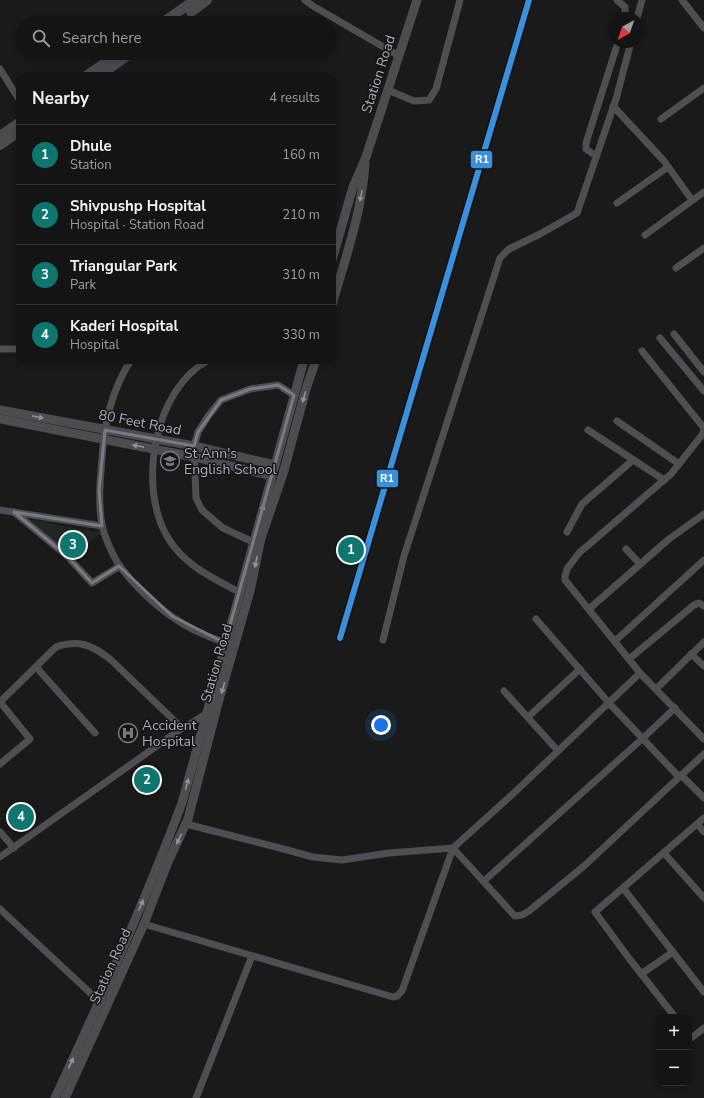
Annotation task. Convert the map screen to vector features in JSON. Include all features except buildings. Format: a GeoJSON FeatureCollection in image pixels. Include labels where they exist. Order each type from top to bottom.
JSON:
{"type":"FeatureCollection","features":[{"type":"Feature","properties":{"kind":"main road"},"geometry":{"type":"LineString","coordinates":[[172,16],[195,0]]}},
{"type":"Feature","properties":{"kind":"main road"},"geometry":{"type":"LineString","coordinates":[[184,16],[207,0]]}},
{"type":"Feature","properties":{"kind":"main road","name":"Station Road"},"geometry":{"type":"LineString","coordinates":[[336,246],[353,187],[366,157],[417,0]]}},
{"type":"Feature","properties":{"kind":"main road"},"geometry":{"type":"LineString","coordinates":[[92,72],[109,60]]}},
{"type":"Feature","properties":{"kind":"main road"},"geometry":{"type":"LineString","coordinates":[[104,72],[122,60]]}},
{"type":"Feature","properties":{"kind":"main road"},"geometry":{"type":"LineString","coordinates":[[0,136],[16,125]]}},
{"type":"Feature","properties":{"kind":"main road"},"geometry":{"type":"LineString","coordinates":[[0,145],[16,134]]}},
{"type":"Feature","properties":{"kind":"main road","name":"Station Road"},"geometry":{"type":"LineString","coordinates":[[336,291],[354,227],[364,182],[366,157]]}},
{"type":"Feature","properties":{"kind":"main road","name":"Station Road"},"geometry":{"type":"LineString","coordinates":[[55,1098],[100,1002],[164,850],[179,810],[303,364]]}},
{"type":"Feature","properties":{"kind":"main road","name":"Station Road"},"geometry":{"type":"LineString","coordinates":[[65,1098],[144,924],[168,862],[186,824],[250,591],[262,538],[283,474],[306,389],[315,364]]}},
{"type":"Feature","properties":{"kind":"main road","name":"80 Feet Road"},"geometry":{"type":"LineString","coordinates":[[0,410],[104,434],[155,449],[272,476]]}},
{"type":"Feature","properties":{"kind":"main road","name":"80 Feet Road"},"geometry":{"type":"LineString","coordinates":[[0,419],[194,446],[275,465]]}},
{"type":"Feature","properties":{"kind":"street"},"geometry":{"type":"LineString","coordinates":[[305,0],[330,16]]}},
{"type":"Feature","properties":{"kind":"street"},"geometry":{"type":"LineString","coordinates":[[388,90],[414,101],[429,100],[436,89],[460,0]]}},
{"type":"Feature","properties":{"kind":"street"},"geometry":{"type":"LineString","coordinates":[[617,0],[626,7],[626,12]]}},
{"type":"Feature","properties":{"kind":"street"},"geometry":{"type":"LineString","coordinates":[[639,12],[642,0]]}},
{"type":"Feature","properties":{"kind":"street"},"geometry":{"type":"LineString","coordinates":[[682,0],[704,28]]}},
{"type":"Feature","properties":{"kind":"street"},"geometry":{"type":"LineString","coordinates":[[336,19],[399,56]]}},
{"type":"Feature","properties":{"kind":"street"},"geometry":{"type":"LineString","coordinates":[[596,156],[586,149],[586,143],[616,48]]}},
{"type":"Feature","properties":{"kind":"street"},"geometry":{"type":"LineString","coordinates":[[383,640],[404,556],[500,258],[509,249],[540,234],[577,213],[613,106],[629,48]]}},
{"type":"Feature","properties":{"kind":"street"},"geometry":{"type":"LineString","coordinates":[[0,69],[16,95]]}},
{"type":"Feature","properties":{"kind":"street"},"geometry":{"type":"LineString","coordinates":[[661,119],[704,88]]}},
{"type":"Feature","properties":{"kind":"street"},"geometry":{"type":"LineString","coordinates":[[613,106],[668,167],[692,200]]}},
{"type":"Feature","properties":{"kind":"street"},"geometry":{"type":"LineString","coordinates":[[617,202],[668,167]]}},
{"type":"Feature","properties":{"kind":"street"},"geometry":{"type":"LineString","coordinates":[[645,235],[704,192]]}},
{"type":"Feature","properties":{"kind":"street"},"geometry":{"type":"LineString","coordinates":[[676,268],[704,248]]}},
{"type":"Feature","properties":{"kind":"street"},"geometry":{"type":"LineString","coordinates":[[674,334],[704,372]]}},
{"type":"Feature","properties":{"kind":"street"},"geometry":{"type":"LineString","coordinates":[[660,338],[704,391]]}},
{"type":"Feature","properties":{"kind":"street"},"geometry":{"type":"LineString","coordinates":[[0,349],[16,349]]}},
{"type":"Feature","properties":{"kind":"street"},"geometry":{"type":"LineString","coordinates":[[642,351],[704,429],[702,435],[671,474],[580,552],[567,569],[565,580],[640,673],[704,739]]}},
{"type":"Feature","properties":{"kind":"street"},"geometry":{"type":"LineString","coordinates":[[128,364],[115,392],[104,434],[99,490],[102,526],[112,552],[120,566],[136,585],[172,616],[194,629],[225,643]]}},
{"type":"Feature","properties":{"kind":"street"},"geometry":{"type":"LineString","coordinates":[[201,364],[185,378],[163,417],[155,449],[152,478],[155,506],[161,525],[168,539],[179,554],[196,568],[239,592]]}},
{"type":"Feature","properties":{"kind":"street"},"geometry":{"type":"LineString","coordinates":[[253,542],[222,528],[202,510],[196,498],[194,446],[198,432],[209,414],[221,400],[250,389],[278,385],[294,395]]}},
{"type":"Feature","properties":{"kind":"street"},"geometry":{"type":"LineString","coordinates":[[617,421],[679,464]]}},
{"type":"Feature","properties":{"kind":"street"},"geometry":{"type":"LineString","coordinates":[[588,430],[664,480]]}},
{"type":"Feature","properties":{"kind":"street"},"geometry":{"type":"LineString","coordinates":[[567,532],[582,504],[633,460]]}},
{"type":"Feature","properties":{"kind":"street"},"geometry":{"type":"LineString","coordinates":[[0,510],[102,526]]}},
{"type":"Feature","properties":{"kind":"street"},"geometry":{"type":"LineString","coordinates":[[14,512],[67,556],[92,583],[120,566]]}},
{"type":"Feature","properties":{"kind":"street"},"geometry":{"type":"LineString","coordinates":[[588,609],[676,534],[704,514]]}},
{"type":"Feature","properties":{"kind":"street"},"geometry":{"type":"LineString","coordinates":[[626,548],[640,564]]}},
{"type":"Feature","properties":{"kind":"street"},"geometry":{"type":"LineString","coordinates":[[615,641],[703,562]]}},
{"type":"Feature","properties":{"kind":"street"},"geometry":{"type":"LineString","coordinates":[[629,659],[694,605],[699,603],[704,606]]}},
{"type":"Feature","properties":{"kind":"street"},"geometry":{"type":"LineString","coordinates":[[536,620],[643,738],[704,798]]}},
{"type":"Feature","properties":{"kind":"street"},"geometry":{"type":"LineString","coordinates":[[656,688],[704,642]]}},
{"type":"Feature","properties":{"kind":"street"},"geometry":{"type":"LineString","coordinates":[[0,764],[30,739],[0,702],[56,647],[66,644],[87,645],[98,649],[182,728]]}},
{"type":"Feature","properties":{"kind":"street"},"geometry":{"type":"LineString","coordinates":[[691,654],[704,666]]}},
{"type":"Feature","properties":{"kind":"street"},"geometry":{"type":"LineString","coordinates":[[36,667],[95,733]]}},
{"type":"Feature","properties":{"kind":"street"},"geometry":{"type":"LineString","coordinates":[[528,718],[580,669]]}},
{"type":"Feature","properties":{"kind":"street"},"geometry":{"type":"LineString","coordinates":[[144,924],[393,997],[397,996],[402,991],[453,848],[640,673]]}},
{"type":"Feature","properties":{"kind":"street"},"geometry":{"type":"LineString","coordinates":[[504,690],[558,751]]}},
{"type":"Feature","properties":{"kind":"street"},"geometry":{"type":"LineString","coordinates":[[0,858],[182,728],[217,707]]}},
{"type":"Feature","properties":{"kind":"street"},"geometry":{"type":"LineString","coordinates":[[484,881],[675,708]]}},
{"type":"Feature","properties":{"kind":"street"},"geometry":{"type":"LineString","coordinates":[[453,848],[512,914],[515,916],[522,915],[584,866],[704,754]]}},
{"type":"Feature","properties":{"kind":"street"},"geometry":{"type":"LineString","coordinates":[[673,1014],[595,912],[704,818]]}},
{"type":"Feature","properties":{"kind":"street"},"geometry":{"type":"LineString","coordinates":[[186,824],[313,857],[342,860],[391,853],[453,848]]}},
{"type":"Feature","properties":{"kind":"street"},"geometry":{"type":"LineString","coordinates":[[697,824],[704,832]]}},
{"type":"Feature","properties":{"kind":"street"},"geometry":{"type":"LineString","coordinates":[[0,832],[14,848]]}},
{"type":"Feature","properties":{"kind":"street"},"geometry":{"type":"LineString","coordinates":[[664,853],[704,898]]}},
{"type":"Feature","properties":{"kind":"street"},"geometry":{"type":"LineString","coordinates":[[623,888],[704,992]]}},
{"type":"Feature","properties":{"kind":"street"},"geometry":{"type":"LineString","coordinates":[[0,909],[100,1002]]}},
{"type":"Feature","properties":{"kind":"street"},"geometry":{"type":"LineString","coordinates":[[641,974],[673,952]]}},
{"type":"Feature","properties":{"kind":"street"},"geometry":{"type":"LineString","coordinates":[[196,1098],[252,956]]}},
{"type":"Feature","properties":{"kind":"street"},"geometry":{"type":"LineString","coordinates":[[692,1037],[704,1028]]}},
{"type":"Feature","properties":{"kind":"highlighted area"},"geometry":{"type":"Polygon","coordinates":[[[278,385],[294,395],[225,643],[172,616],[119,566],[92,583],[67,556],[14,512],[102,526],[99,490],[105,430],[194,446],[198,432],[221,400],[250,389],[278,385]]]}},
{"type":"Feature","properties":{"kind":"shaded area"},"geometry":{"type":"Polygon","coordinates":[[[28,519],[101,533],[73,557],[28,519]]]}},
{"type":"Feature","properties":{"kind":"transit line","name":"R1"},"geometry":{"type":"LineString","coordinates":[[340,638],[529,0]]}},
{"type":"Feature","properties":{"kind":"place","name":"St Ann's English School"},"geometry":{"type":"Point","coordinates":[170,461]}},
{"type":"Feature","properties":{"kind":"place","name":"Triangular Park"},"geometry":{"type":"Point","coordinates":[73,545]}},
{"type":"Feature","properties":{"kind":"place","name":"Dhule"},"geometry":{"type":"Point","coordinates":[351,550]}},
{"type":"Feature","properties":{"kind":"place","name":"Accident Hospital"},"geometry":{"type":"Point","coordinates":[128,733]}},
{"type":"Feature","properties":{"kind":"place","name":"Shivpushp Hospital"},"geometry":{"type":"Point","coordinates":[147,780]}},
{"type":"Feature","properties":{"kind":"place","name":"Kaderi Hospital"},"geometry":{"type":"Point","coordinates":[21,817]}}]}
